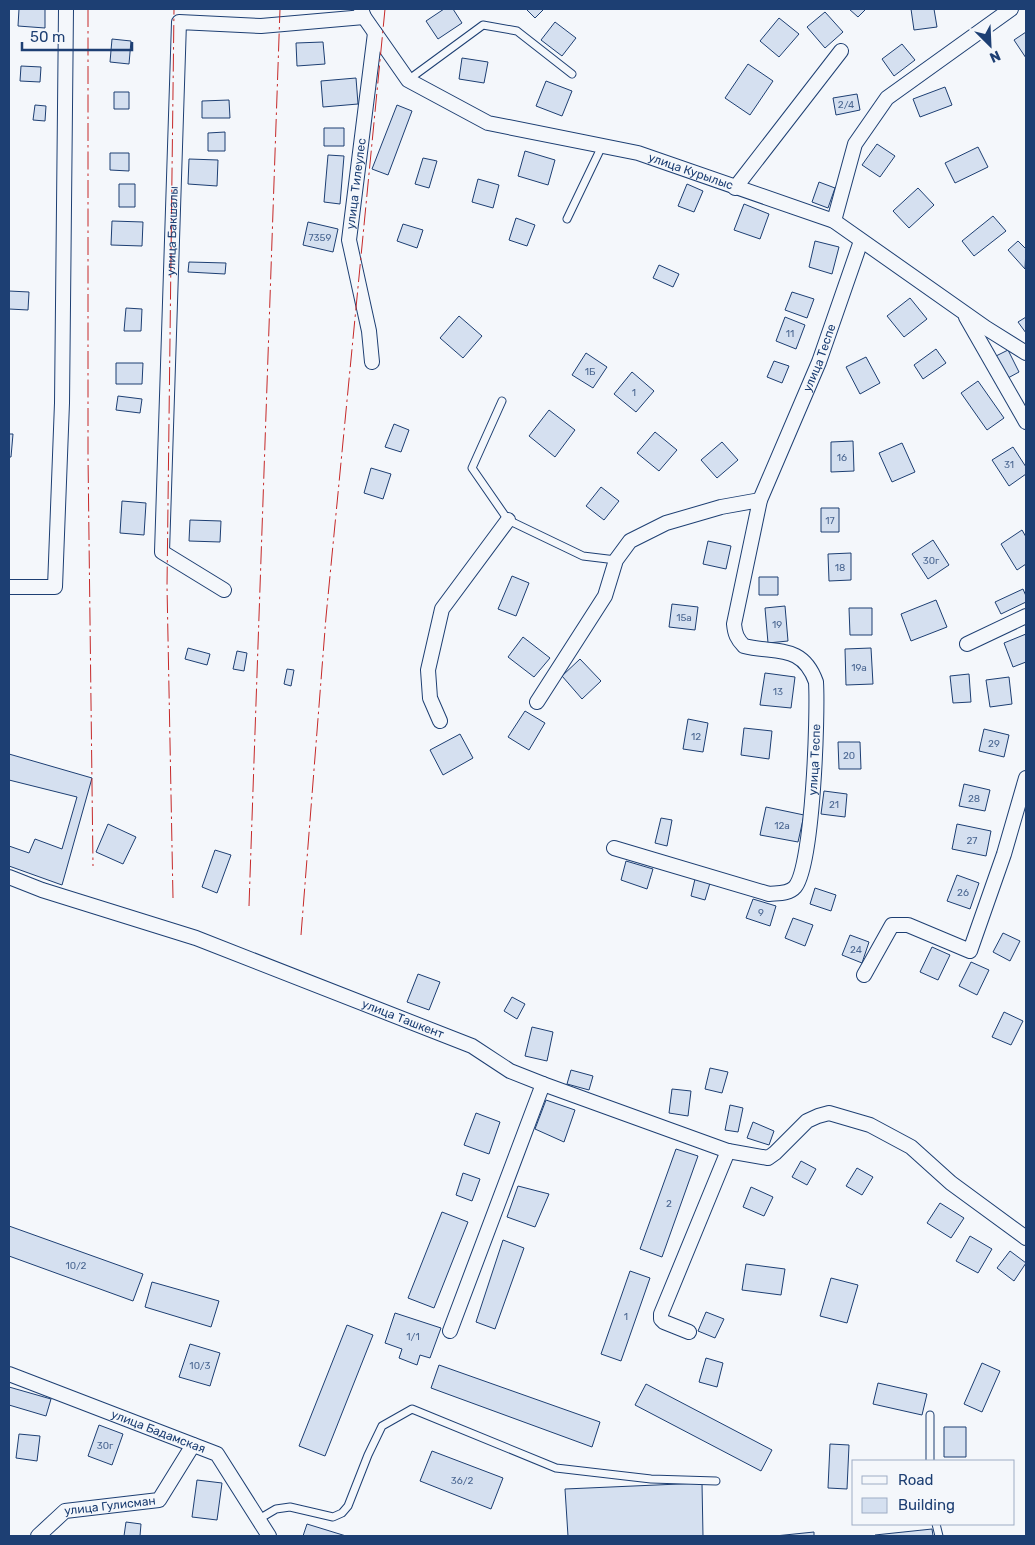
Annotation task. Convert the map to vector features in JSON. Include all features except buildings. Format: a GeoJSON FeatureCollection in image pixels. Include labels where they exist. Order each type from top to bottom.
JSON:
{"type":"FeatureCollection","features":[{"type":"Feature","properties":{"kind":"street"},"geometry":{"type":"LineString","coordinates":[[9,587],[55,587],[62,403],[66,9]]}},
{"type":"Feature","properties":{"kind":"street"},"geometry":{"type":"LineString","coordinates":[[834,221],[855,144],[887,98],[1011,9]]}},
{"type":"Feature","properties":{"kind":"street","name":"улица Курылыс"},"geometry":{"type":"LineString","coordinates":[[362,13],[408,80],[488,124],[638,153],[834,221],[1026,353]]}},
{"type":"Feature","properties":{"kind":"street","name":"улица Бакшалы"},"geometry":{"type":"LineString","coordinates":[[224,590],[162,552],[179,22],[261,26],[362,13]]}},
{"type":"Feature","properties":{"kind":"street","name":"улица Тилеулес"},"geometry":{"type":"LineString","coordinates":[[372,362],[369,331],[349,240],[375,33]]}},
{"type":"Feature","properties":{"kind":"street"},"geometry":{"type":"LineString","coordinates":[[736,188],[841,51]]}},
{"type":"Feature","properties":{"kind":"street","name":"улица Теспе"},"geometry":{"type":"LineString","coordinates":[[614,848],[769,894],[787,892],[795,887],[801,874],[809,835],[816,682],[813,671],[804,661],[792,653],[744,646],[738,641],[734,624],[760,500],[819,362],[861,241]]}},
{"type":"Feature","properties":{"kind":"street"},"geometry":{"type":"LineString","coordinates":[[964,312],[1026,422]]}},
{"type":"Feature","properties":{"kind":"street"},"geometry":{"type":"LineString","coordinates":[[538,702],[606,596],[616,560],[630,540],[666,523],[721,507],[760,500]]}},
{"type":"Feature","properties":{"kind":"street"},"geometry":{"type":"LineString","coordinates":[[440,721],[430,698],[428,670],[442,608],[508,520]]}},
{"type":"Feature","properties":{"kind":"street"},"geometry":{"type":"LineString","coordinates":[[967,644],[1026,616]]}},
{"type":"Feature","properties":{"kind":"street"},"geometry":{"type":"LineString","coordinates":[[864,975],[892,925],[908,924],[970,950],[1004,854],[1026,778]]}},
{"type":"Feature","properties":{"kind":"street","name":"улица Ташкент"},"geometry":{"type":"LineString","coordinates":[[9,877],[42,890],[196,938],[472,1046],[510,1071],[728,1151],[768,1158],[775,1154],[806,1121],[829,1113],[870,1125],[911,1147],[951,1183],[1026,1238]]}},
{"type":"Feature","properties":{"kind":"street"},"geometry":{"type":"LineString","coordinates":[[450,1331],[543,1084]]}},
{"type":"Feature","properties":{"kind":"street"},"geometry":{"type":"LineString","coordinates":[[689,1332],[664,1322],[660,1314],[728,1151]]}},
{"type":"Feature","properties":{"kind":"street","name":"улица Бадамская"},"geometry":{"type":"LineString","coordinates":[[9,1374],[217,1454],[269,1536]]}},
{"type":"Feature","properties":{"kind":"street","name":"улица Гулисман"},"geometry":{"type":"LineString","coordinates":[[38,1536],[65,1511],[159,1500],[193,1445]]}},
{"type":"Feature","properties":{"kind":"lane"},"geometry":{"type":"LineString","coordinates":[[408,80],[483,25],[517,31],[572,74]]}},
{"type":"Feature","properties":{"kind":"lane"},"geometry":{"type":"LineString","coordinates":[[567,219],[602,146]]}},
{"type":"Feature","properties":{"kind":"lane"},"geometry":{"type":"LineString","coordinates":[[502,401],[472,468],[508,520],[583,556],[616,560]]}},
{"type":"Feature","properties":{"kind":"lane"},"geometry":{"type":"LineString","coordinates":[[259,1519],[276,1509],[290,1507],[333,1517],[342,1513],[348,1506],[368,1455],[382,1426],[412,1409],[556,1468],[651,1479],[716,1481]]}},
{"type":"Feature","properties":{"kind":"lane"},"geometry":{"type":"LineString","coordinates":[[930,1415],[930,1460]]}},
{"type":"Feature","properties":{"kind":"power"},"geometry":{"type":"LineString","coordinates":[[88,9],[88,456],[93,866]]}},
{"type":"Feature","properties":{"kind":"power"},"geometry":{"type":"LineString","coordinates":[[173,898],[167,586],[174,9]]}},
{"type":"Feature","properties":{"kind":"power"},"geometry":{"type":"LineString","coordinates":[[249,906],[280,9]]}},
{"type":"Feature","properties":{"kind":"power"},"geometry":{"type":"LineString","coordinates":[[301,935],[326,617],[385,9]]}}]}
